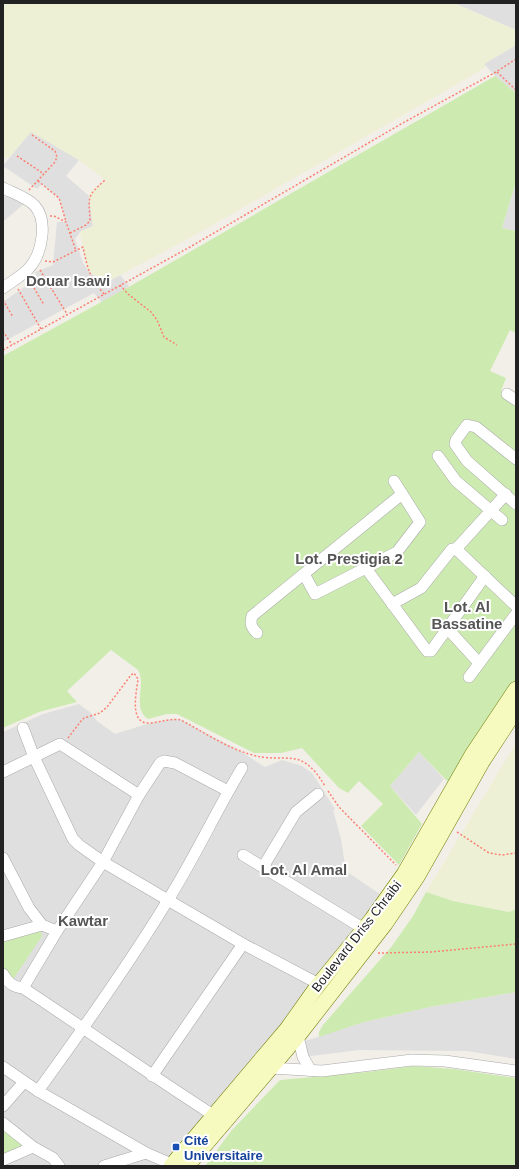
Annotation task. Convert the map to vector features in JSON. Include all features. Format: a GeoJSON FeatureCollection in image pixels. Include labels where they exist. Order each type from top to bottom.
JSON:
{"type":"FeatureCollection","features":[{"type":"Feature","properties":{"kind":"main road","name":"Boulevard Driss Chraibi"},"geometry":{"type":"LineString","coordinates":[[168,1164],[213,1115],[287,1029],[318,984],[364,930],[404,874],[463,782],[516,688]]}},
{"type":"Feature","properties":{"kind":"main road","name":"Boulevard Driss Chraibi"},"geometry":{"type":"LineString","coordinates":[[477,758],[516,710]]}},
{"type":"Feature","properties":{"kind":"main road","name":"Boulevard Driss Chraibi"},"geometry":{"type":"LineString","coordinates":[[187,1166],[298,1036],[362,954],[417,877],[446,825],[463,782]]}},
{"type":"Feature","properties":{"kind":"street"},"geometry":{"type":"LineString","coordinates":[[3,188],[35,206],[41,217],[42,237],[35,259],[30,268],[3,288]]}},
{"type":"Feature","properties":{"kind":"street"},"geometry":{"type":"LineString","coordinates":[[516,459],[476,426],[467,425],[456,440],[455,444],[467,461],[516,504]]}},
{"type":"Feature","properties":{"kind":"street"},"geometry":{"type":"LineString","coordinates":[[438,456],[456,481],[502,520]]}},
{"type":"Feature","properties":{"kind":"street"},"geometry":{"type":"LineString","coordinates":[[304,574],[315,594],[365,567],[397,552],[420,522],[394,481]]}},
{"type":"Feature","properties":{"kind":"street"},"geometry":{"type":"LineString","coordinates":[[257,633],[251,627],[250,622],[252,616],[402,494]]}},
{"type":"Feature","properties":{"kind":"street"},"geometry":{"type":"LineString","coordinates":[[392,604],[421,588],[452,549],[456,549],[506,494]]}},
{"type":"Feature","properties":{"kind":"street"},"geometry":{"type":"LineString","coordinates":[[456,549],[516,606]]}},
{"type":"Feature","properties":{"kind":"street"},"geometry":{"type":"LineString","coordinates":[[365,567],[427,651],[431,651],[485,576]]}},
{"type":"Feature","properties":{"kind":"street"},"geometry":{"type":"LineString","coordinates":[[469,677],[516,614]]}},
{"type":"Feature","properties":{"kind":"street"},"geometry":{"type":"LineString","coordinates":[[447,628],[479,664]]}},
{"type":"Feature","properties":{"kind":"street"},"geometry":{"type":"LineString","coordinates":[[23,728],[34,756],[73,839],[78,845],[103,862],[243,944],[318,984]]}},
{"type":"Feature","properties":{"kind":"street"},"geometry":{"type":"LineString","coordinates":[[3,772],[60,744],[139,795]]}},
{"type":"Feature","properties":{"kind":"street"},"geometry":{"type":"LineString","coordinates":[[23,988],[57,931],[103,862],[139,795],[160,762],[164,760],[175,763],[228,791]]}},
{"type":"Feature","properties":{"kind":"street"},"geometry":{"type":"LineString","coordinates":[[38,1091],[84,1028],[169,900],[242,768]]}},
{"type":"Feature","properties":{"kind":"street"},"geometry":{"type":"LineString","coordinates":[[263,867],[296,812],[318,794]]}},
{"type":"Feature","properties":{"kind":"street"},"geometry":{"type":"LineString","coordinates":[[243,855],[364,930]]}},
{"type":"Feature","properties":{"kind":"street"},"geometry":{"type":"LineString","coordinates":[[3,858],[29,908],[42,925],[57,931]]}},
{"type":"Feature","properties":{"kind":"street"},"geometry":{"type":"LineString","coordinates":[[3,936],[42,925]]}},
{"type":"Feature","properties":{"kind":"street"},"geometry":{"type":"LineString","coordinates":[[152,1076],[243,944]]}},
{"type":"Feature","properties":{"kind":"street"},"geometry":{"type":"LineString","coordinates":[[3,974],[11,985],[17,988],[23,988],[84,1028],[152,1076],[213,1115]]}},
{"type":"Feature","properties":{"kind":"street"},"geometry":{"type":"LineString","coordinates":[[298,1036],[303,1057],[311,1071]]}},
{"type":"Feature","properties":{"kind":"street"},"geometry":{"type":"LineString","coordinates":[[270,1068],[311,1071],[353,1068],[412,1060],[445,1061],[516,1072]]}},
{"type":"Feature","properties":{"kind":"street"},"geometry":{"type":"LineString","coordinates":[[3,1067],[38,1091],[168,1164]]}},
{"type":"Feature","properties":{"kind":"street"},"geometry":{"type":"LineString","coordinates":[[3,1106],[24,1082]]}},
{"type":"Feature","properties":{"kind":"street"},"geometry":{"type":"LineString","coordinates":[[3,1123],[33,1146],[53,1158],[59,1166]]}},
{"type":"Feature","properties":{"kind":"street"},"geometry":{"type":"LineString","coordinates":[[3,1160],[33,1146]]}},
{"type":"Feature","properties":{"kind":"street"},"geometry":{"type":"LineString","coordinates":[[104,1166],[146,1153]]}},
{"type":"Feature","properties":{"kind":"path"},"geometry":{"type":"LineString","coordinates":[[3,350],[190,247],[401,124],[496,72],[516,59]]}},
{"type":"Feature","properties":{"kind":"path"},"geometry":{"type":"LineString","coordinates":[[496,72],[516,90]]}},
{"type":"Feature","properties":{"kind":"path"},"geometry":{"type":"LineString","coordinates":[[22,198],[55,162],[57,157],[55,151],[32,135]]}},
{"type":"Feature","properties":{"kind":"path"},"geometry":{"type":"LineString","coordinates":[[17,156],[44,174]]}},
{"type":"Feature","properties":{"kind":"path"},"geometry":{"type":"LineString","coordinates":[[38,180],[59,198],[76,250]]}},
{"type":"Feature","properties":{"kind":"path"},"geometry":{"type":"LineString","coordinates":[[70,233],[86,226],[90,221],[89,196],[91,192],[105,180]]}},
{"type":"Feature","properties":{"kind":"path"},"geometry":{"type":"LineString","coordinates":[[41,217],[54,216],[66,222]]}},
{"type":"Feature","properties":{"kind":"path"},"geometry":{"type":"LineString","coordinates":[[35,259],[53,262],[83,247],[87,268],[93,281],[104,294]]}},
{"type":"Feature","properties":{"kind":"path"},"geometry":{"type":"LineString","coordinates":[[35,259],[67,314]]}},
{"type":"Feature","properties":{"kind":"path"},"geometry":{"type":"LineString","coordinates":[[25,272],[44,305]]}},
{"type":"Feature","properties":{"kind":"path"},"geometry":{"type":"LineString","coordinates":[[13,281],[41,329]]}},
{"type":"Feature","properties":{"kind":"path"},"geometry":{"type":"LineString","coordinates":[[120,285],[128,294],[151,312],[157,320],[164,337],[177,345]]}},
{"type":"Feature","properties":{"kind":"path"},"geometry":{"type":"LineString","coordinates":[[3,300],[14,317]]}},
{"type":"Feature","properties":{"kind":"path"},"geometry":{"type":"LineString","coordinates":[[3,331],[12,345]]}},
{"type":"Feature","properties":{"kind":"path"},"geometry":{"type":"LineString","coordinates":[[60,744],[71,736],[84,718],[100,713],[107,707],[134,673],[138,678],[135,695],[136,713],[143,722],[150,723],[171,719],[181,720],[237,750],[261,757],[288,757],[305,762],[321,779],[339,807],[404,874]]}},
{"type":"Feature","properties":{"kind":"path"},"geometry":{"type":"LineString","coordinates":[[446,825],[489,853],[502,855],[516,853]]}},
{"type":"Feature","properties":{"kind":"path"},"geometry":{"type":"LineString","coordinates":[[362,954],[431,952],[516,944]]}},
{"type":"Feature","properties":{"kind":"shaded area"},"geometry":{"type":"Polygon","coordinates":[[[454,3],[516,3],[516,30],[454,3]]]}},
{"type":"Feature","properties":{"kind":"shaded area"},"geometry":{"type":"Polygon","coordinates":[[[516,45],[516,93],[495,76],[484,64],[516,45]]]}},
{"type":"Feature","properties":{"kind":"shaded area","name":"Douar Isawi"},"geometry":{"type":"Polygon","coordinates":[[[31,131],[79,160],[66,176],[89,196],[93,226],[80,232],[75,239],[83,263],[91,274],[109,281],[120,275],[129,286],[106,307],[94,293],[3,342],[3,302],[37,278],[35,272],[53,265],[57,222],[66,222],[59,198],[42,184],[37,189],[3,166],[31,131]]]}},
{"type":"Feature","properties":{"kind":"shaded area"},"geometry":{"type":"Polygon","coordinates":[[[516,182],[516,231],[502,228],[516,182]]]}},
{"type":"Feature","properties":{"kind":"shaded area"},"geometry":{"type":"Polygon","coordinates":[[[3,188],[27,201],[3,222],[3,188]]]}},
{"type":"Feature","properties":{"kind":"shaded area","name":"Kawtar"},"geometry":{"type":"Polygon","coordinates":[[[79,704],[91,713],[97,721],[115,734],[150,723],[175,719],[181,720],[240,751],[265,767],[282,760],[302,766],[312,773],[335,809],[333,810],[341,839],[346,871],[387,899],[171,1166],[3,1166],[3,732],[43,714],[79,704]]]}},
{"type":"Feature","properties":{"kind":"shaded area"},"geometry":{"type":"Polygon","coordinates":[[[419,752],[444,779],[416,815],[390,786],[419,752]]]}},
{"type":"Feature","properties":{"kind":"shaded area"},"geometry":{"type":"Polygon","coordinates":[[[516,992],[516,1059],[467,1051],[359,1050],[303,1057],[299,1043],[364,1022],[430,1007],[516,992]]]}},
{"type":"Feature","properties":{"kind":"green space"},"geometry":{"type":"Polygon","coordinates":[[[3,3],[454,3],[516,30],[516,45],[484,64],[486,67],[452,87],[197,234],[109,281],[92,274],[87,268],[80,232],[93,226],[89,196],[91,192],[105,180],[79,160],[31,132],[8,159],[3,155],[3,3]]]}},
{"type":"Feature","properties":{"kind":"green space"},"geometry":{"type":"Polygon","coordinates":[[[495,76],[516,93],[516,182],[502,228],[516,231],[516,333],[510,330],[490,371],[506,378],[501,391],[516,397],[516,681],[486,723],[449,783],[419,752],[390,786],[422,824],[399,865],[361,826],[383,804],[359,781],[348,793],[339,788],[302,748],[281,753],[254,753],[177,714],[167,714],[148,719],[143,714],[141,708],[141,682],[138,670],[111,650],[67,691],[77,702],[39,712],[3,728],[3,356],[134,284],[495,76]]]}},
{"type":"Feature","properties":{"kind":"green space"},"geometry":{"type":"Polygon","coordinates":[[[516,743],[516,909],[509,912],[453,901],[426,892],[516,743]]]}},
{"type":"Feature","properties":{"kind":"green space"},"geometry":{"type":"Polygon","coordinates":[[[426,892],[453,901],[509,912],[516,909],[516,992],[430,1007],[364,1022],[319,1037],[319,1032],[323,1025],[392,946],[413,916],[426,892]]]}},
{"type":"Feature","properties":{"kind":"green space"},"geometry":{"type":"Polygon","coordinates":[[[39,931],[41,932],[42,936],[12,981],[9,980],[3,968],[3,942],[39,931]]]}},
{"type":"Feature","properties":{"kind":"green space"},"geometry":{"type":"Polygon","coordinates":[[[413,1066],[454,1069],[516,1078],[516,1166],[205,1166],[232,1130],[280,1080],[413,1066]]]}},
{"type":"Feature","properties":{"kind":"green space"},"geometry":{"type":"Polygon","coordinates":[[[3,1128],[23,1146],[3,1155],[3,1128]]]}},
{"type":"Feature","properties":{"kind":"place","name":"Cité Universitaire"},"geometry":{"type":"Point","coordinates":[176,1147]}},
{"type":"Feature","properties":{"kind":"district","name":"Douar Isawi"},"geometry":{"type":"Point","coordinates":[68,281]}},
{"type":"Feature","properties":{"kind":"district","name":"Lot. Prestigia 2"},"geometry":{"type":"Point","coordinates":[349,559]}},
{"type":"Feature","properties":{"kind":"district","name":"Lot. Al Bassatine"},"geometry":{"type":"Point","coordinates":[467,616]}},
{"type":"Feature","properties":{"kind":"district","name":"Lot. Al Amal"},"geometry":{"type":"Point","coordinates":[304,870]}},
{"type":"Feature","properties":{"kind":"district","name":"Kawtar"},"geometry":{"type":"Point","coordinates":[83,921]}}]}
